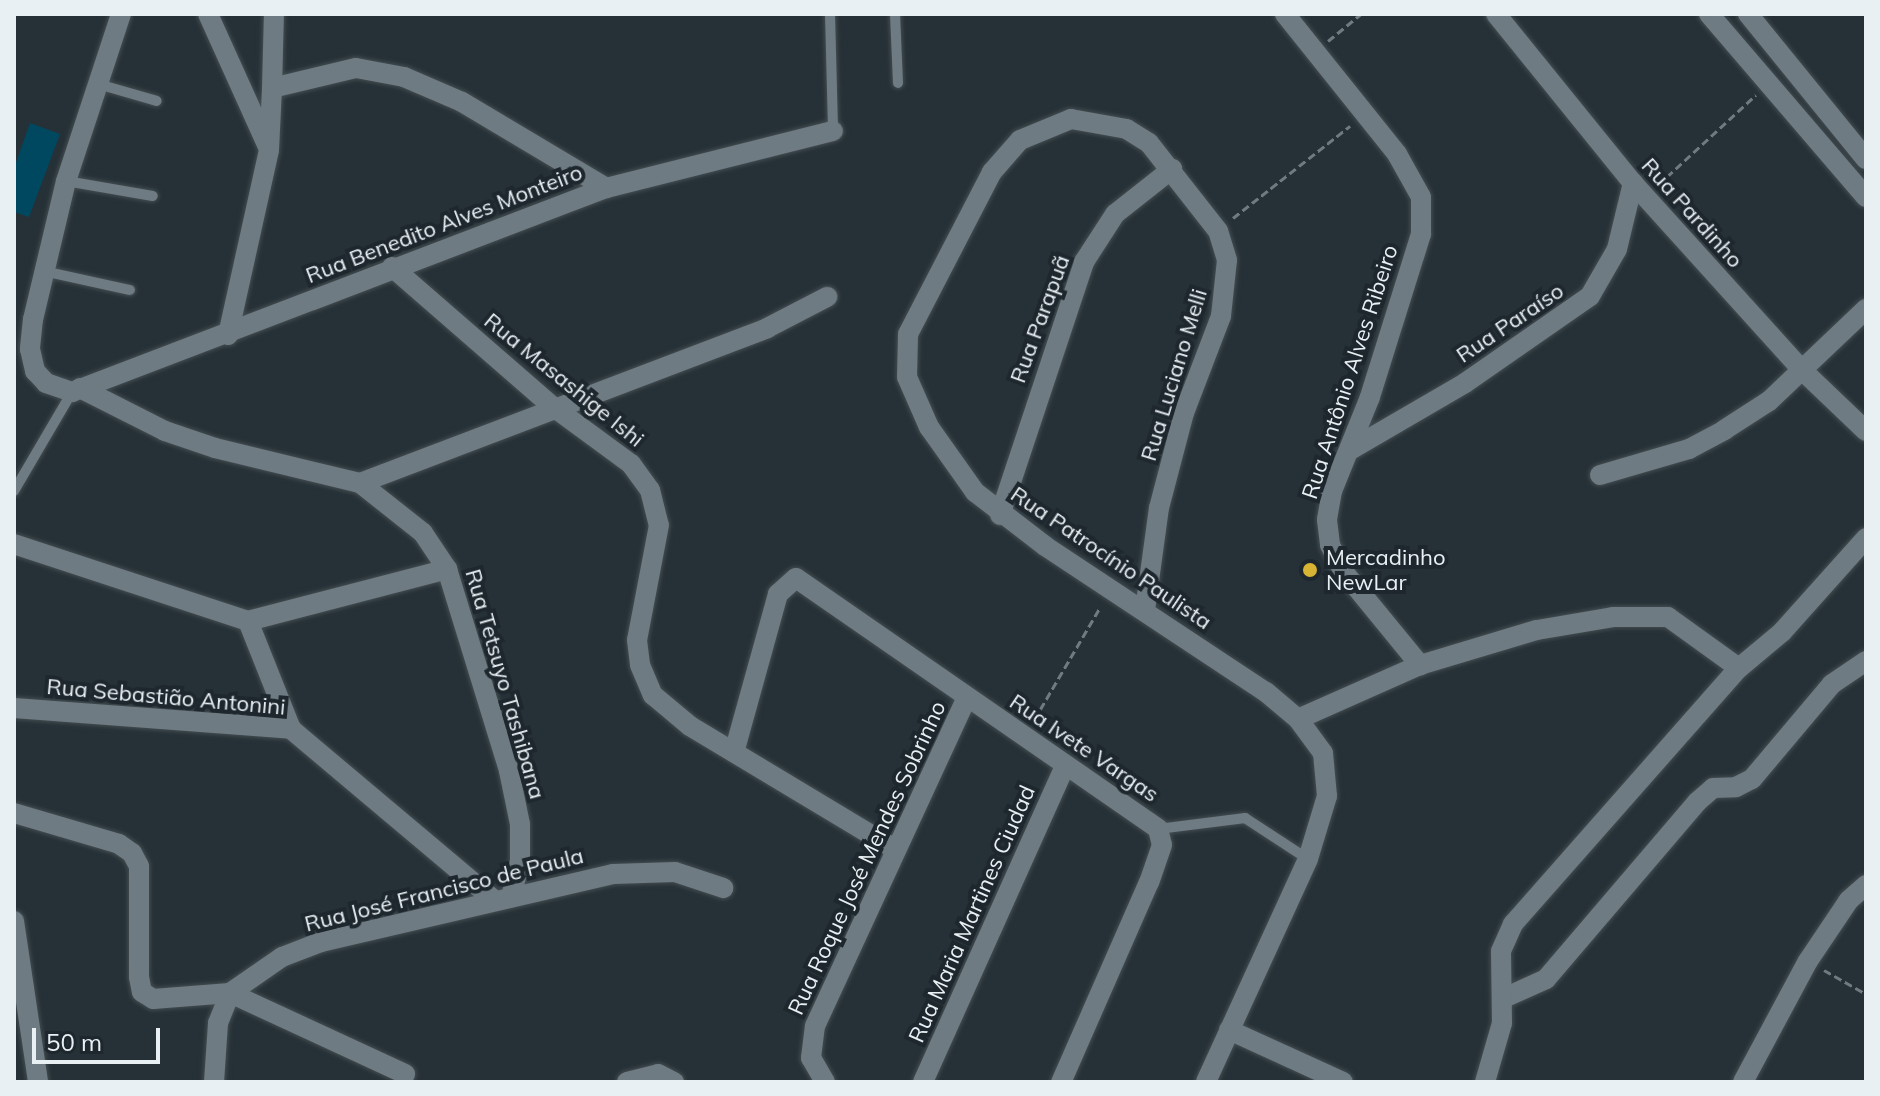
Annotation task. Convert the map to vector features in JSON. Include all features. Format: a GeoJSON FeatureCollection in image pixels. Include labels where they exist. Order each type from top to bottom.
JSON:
{"type":"FeatureCollection","features":[{"type":"Feature","properties":{"kind":"street","name":"Rua Tetsuyo Tashibana"},"geometry":{"type":"LineString","coordinates":[[121,14],[66,181],[43,271],[30,349],[35,371],[46,383],[76,390],[165,431],[215,448],[360,483],[423,533],[447,569],[520,824],[520,861],[502,898]]}},
{"type":"Feature","properties":{"kind":"street"},"geometry":{"type":"LineString","coordinates":[[208,14],[269,150]]}},
{"type":"Feature","properties":{"kind":"street"},"geometry":{"type":"LineString","coordinates":[[228,335],[269,150],[274,14]]}},
{"type":"Feature","properties":{"kind":"street","name":"Rua Antônio Alves Ribeiro"},"geometry":{"type":"LineString","coordinates":[[1285,14],[1411,175],[1421,197],[1421,234],[1350,450],[1332,491],[1327,520],[1330,545],[1343,571],[1420,665]]}},
{"type":"Feature","properties":{"kind":"street","name":"Rua Pardinho"},"geometry":{"type":"LineString","coordinates":[[1496,14],[1639,190],[1803,371],[1866,431]]}},
{"type":"Feature","properties":{"kind":"street"},"geometry":{"type":"LineString","coordinates":[[1709,14],[1866,197]]}},
{"type":"Feature","properties":{"kind":"street"},"geometry":{"type":"LineString","coordinates":[[1748,14],[1866,159]]}},
{"type":"Feature","properties":{"kind":"street"},"geometry":{"type":"LineString","coordinates":[[272,88],[356,68],[404,77],[462,102],[606,188]]}},
{"type":"Feature","properties":{"kind":"street","name":"Rua Patrocínio Paulista"},"geometry":{"type":"LineString","coordinates":[[1172,169],[1149,143],[1098,121],[1071,119],[1020,140],[992,172],[908,334],[907,377],[953,464],[1000,515],[1145,610],[1298,719]]}},
{"type":"Feature","properties":{"kind":"street","name":"Rua Benedito Alves Monteiro"},"geometry":{"type":"LineString","coordinates":[[76,390],[228,335],[392,267],[606,188],[833,131]]}},
{"type":"Feature","properties":{"kind":"street","name":"Rua Luciano Melli"},"geometry":{"type":"LineString","coordinates":[[1145,610],[1162,494],[1228,280],[1218,231],[1172,169]]}},
{"type":"Feature","properties":{"kind":"street","name":"Rua Parapuã"},"geometry":{"type":"LineString","coordinates":[[1000,515],[1084,262],[1115,214],[1172,169]]}},
{"type":"Feature","properties":{"kind":"street","name":"Rua Paraíso"},"geometry":{"type":"LineString","coordinates":[[1350,450],[1465,383],[1590,296],[1617,249],[1639,190]]}},
{"type":"Feature","properties":{"kind":"street","name":"Rua Masashige Ishi"},"geometry":{"type":"LineString","coordinates":[[392,267],[552,406],[631,464],[650,490],[659,525],[639,613],[640,665],[653,695],[667,709],[895,849]]}},
{"type":"Feature","properties":{"kind":"street"},"geometry":{"type":"LineString","coordinates":[[360,483],[552,406],[767,328],[827,297]]}},
{"type":"Feature","properties":{"kind":"street"},"geometry":{"type":"LineString","coordinates":[[1600,475],[1689,449],[1769,401],[1866,309]]}},
{"type":"Feature","properties":{"kind":"street"},"geometry":{"type":"LineString","coordinates":[[1485,1082],[1504,998],[1501,951],[1513,924],[1739,668],[1782,632],[1866,538]]}},
{"type":"Feature","properties":{"kind":"street"},"geometry":{"type":"LineString","coordinates":[[14,544],[248,621],[447,569]]}},
{"type":"Feature","properties":{"kind":"street","name":"Rua Ivete Vargas"},"geometry":{"type":"LineString","coordinates":[[735,749],[778,594],[786,582],[796,579],[1158,829],[1162,845],[1149,882],[1061,1082]]}},
{"type":"Feature","properties":{"kind":"street"},"geometry":{"type":"LineString","coordinates":[[1206,1082],[1308,859],[1327,796],[1326,770],[1315,737],[1298,719],[1420,665],[1537,630],[1645,615],[1668,617],[1739,668]]}},
{"type":"Feature","properties":{"kind":"street"},"geometry":{"type":"LineString","coordinates":[[248,621],[291,729]]}},
{"type":"Feature","properties":{"kind":"street"},"geometry":{"type":"LineString","coordinates":[[1504,998],[1546,979],[1658,845],[1713,788],[1752,779],[1832,684],[1866,661]]}},
{"type":"Feature","properties":{"kind":"street","name":"Rua Roque José Mendes Sobrinho"},"geometry":{"type":"LineString","coordinates":[[825,1082],[811,1058],[815,1026],[967,697]]}},
{"type":"Feature","properties":{"kind":"street","name":"Rua Sebastião Antonini"},"geometry":{"type":"LineString","coordinates":[[14,708],[291,729],[502,898]]}},
{"type":"Feature","properties":{"kind":"street","name":"Rua Maria Martines Ciudad"},"geometry":{"type":"LineString","coordinates":[[923,1082],[1065,766]]}},
{"type":"Feature","properties":{"kind":"street"},"geometry":{"type":"LineString","coordinates":[[14,813],[119,844],[132,853],[139,866],[142,992],[153,999],[176,1000],[230,993],[405,1074]]}},
{"type":"Feature","properties":{"kind":"street","name":"Rua José Francisco de Paula"},"geometry":{"type":"LineString","coordinates":[[230,993],[282,957],[321,942],[502,898],[652,870],[723,888]]}},
{"type":"Feature","properties":{"kind":"street"},"geometry":{"type":"LineString","coordinates":[[1743,1082],[1808,961],[1849,900],[1866,885]]}},
{"type":"Feature","properties":{"kind":"street"},"geometry":{"type":"LineString","coordinates":[[14,921],[18,976],[38,1082]]}},
{"type":"Feature","properties":{"kind":"street"},"geometry":{"type":"LineString","coordinates":[[214,1082],[216,1037],[230,993]]}},
{"type":"Feature","properties":{"kind":"street"},"geometry":{"type":"LineString","coordinates":[[1229,1030],[1343,1082]]}},
{"type":"Feature","properties":{"kind":"street"},"geometry":{"type":"LineString","coordinates":[[627,1082],[658,1074],[674,1082]]}},
{"type":"Feature","properties":{"kind":"lane"},"geometry":{"type":"LineString","coordinates":[[830,14],[833,131]]}},
{"type":"Feature","properties":{"kind":"lane"},"geometry":{"type":"LineString","coordinates":[[895,14],[898,83]]}},
{"type":"Feature","properties":{"kind":"lane"},"geometry":{"type":"LineString","coordinates":[[97,84],[157,101]]}},
{"type":"Feature","properties":{"kind":"lane"},"geometry":{"type":"LineString","coordinates":[[66,181],[153,196]]}},
{"type":"Feature","properties":{"kind":"lane"},"geometry":{"type":"LineString","coordinates":[[43,271],[130,290]]}},
{"type":"Feature","properties":{"kind":"lane"},"geometry":{"type":"LineString","coordinates":[[14,491],[76,390]]}},
{"type":"Feature","properties":{"kind":"lane"},"geometry":{"type":"LineString","coordinates":[[1158,829],[1245,818],[1308,859]]}},
{"type":"Feature","properties":{"kind":"path"},"geometry":{"type":"LineString","coordinates":[[1315,51],[1361,14]]}},
{"type":"Feature","properties":{"kind":"path"},"geometry":{"type":"LineString","coordinates":[[1639,190],[1767,84]]}},
{"type":"Feature","properties":{"kind":"path"},"geometry":{"type":"LineString","coordinates":[[1218,231],[1365,114]]}},
{"type":"Feature","properties":{"kind":"path"},"geometry":{"type":"LineString","coordinates":[[1024,737],[1111,590]]}},
{"type":"Feature","properties":{"kind":"path"},"geometry":{"type":"LineString","coordinates":[[1808,961],[1866,994]]}},
{"type":"Feature","properties":{"kind":"shaded area"},"geometry":{"type":"Polygon","coordinates":[[[30,123],[60,134],[29,217],[14,212],[14,168],[30,123]]]}},
{"type":"Feature","properties":{"kind":"place","name":"Mercadinho NewLar"},"geometry":{"type":"Point","coordinates":[1310,570]}}]}
